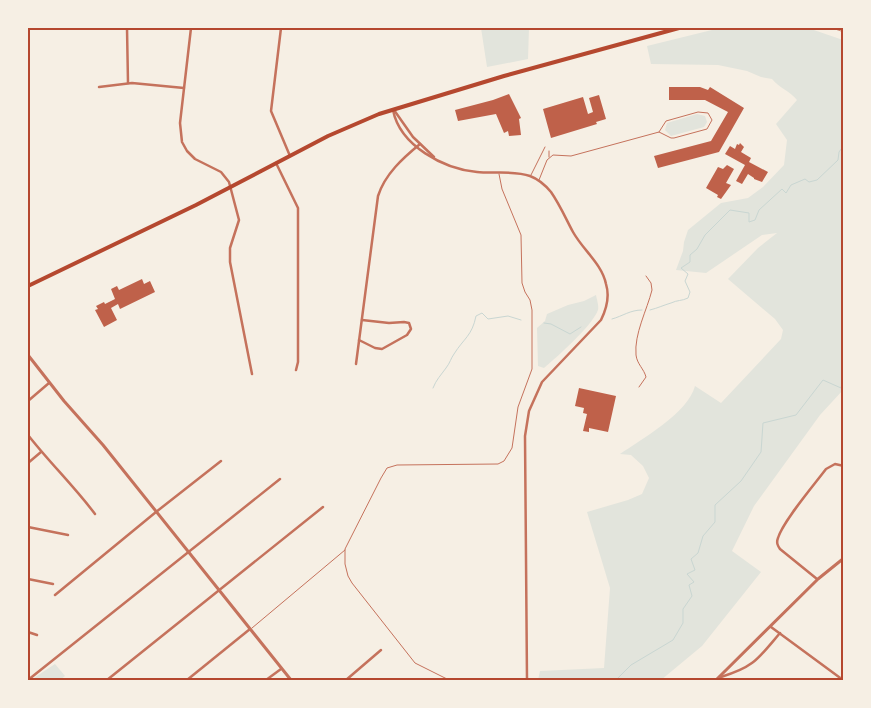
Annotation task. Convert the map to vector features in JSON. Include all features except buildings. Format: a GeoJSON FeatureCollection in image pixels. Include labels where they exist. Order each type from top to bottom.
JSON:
{"type":"FeatureCollection","features":[{"type":"Feature","properties":{"kind":"main road"},"geometry":{"type":"LineString","coordinates":[[28,286],[230,188],[345,128],[393,109],[504,76],[679,28]]}},
{"type":"Feature","properties":{"kind":"street"},"geometry":{"type":"LineString","coordinates":[[127,28],[128,83]]}},
{"type":"Feature","properties":{"kind":"street"},"geometry":{"type":"LineString","coordinates":[[191,28],[180,123],[184,146],[191,156],[221,172],[227,178],[233,194],[239,220],[230,248],[230,262],[252,374]]}},
{"type":"Feature","properties":{"kind":"street"},"geometry":{"type":"LineString","coordinates":[[281,28],[271,111],[290,156]]}},
{"type":"Feature","properties":{"kind":"street"},"geometry":{"type":"LineString","coordinates":[[98,87],[128,83],[184,88]]}},
{"type":"Feature","properties":{"kind":"street"},"geometry":{"type":"LineString","coordinates":[[393,109],[407,130],[437,159]]}},
{"type":"Feature","properties":{"kind":"street"},"geometry":{"type":"LineString","coordinates":[[393,109],[395,120],[400,130],[415,147],[437,159],[462,170],[531,176],[539,180],[550,190],[573,232],[604,275],[608,294],[606,308],[601,320],[542,382],[529,411],[525,436],[527,680]]}},
{"type":"Feature","properties":{"kind":"street"},"geometry":{"type":"LineString","coordinates":[[356,364],[378,196],[389,174],[420,144]]}},
{"type":"Feature","properties":{"kind":"street"},"geometry":{"type":"LineString","coordinates":[[276,164],[298,208],[298,362],[296,370]]}},
{"type":"Feature","properties":{"kind":"street"},"geometry":{"type":"LineString","coordinates":[[359,340],[375,348],[382,349],[407,335],[411,329],[409,323],[404,322],[390,323],[362,320]]}},
{"type":"Feature","properties":{"kind":"street"},"geometry":{"type":"LineString","coordinates":[[28,355],[49,383],[103,445],[291,680]]}},
{"type":"Feature","properties":{"kind":"street"},"geometry":{"type":"LineString","coordinates":[[28,401],[49,383]]}},
{"type":"Feature","properties":{"kind":"street"},"geometry":{"type":"LineString","coordinates":[[28,435],[41,452],[76,489],[95,514]]}},
{"type":"Feature","properties":{"kind":"street"},"geometry":{"type":"LineString","coordinates":[[28,463],[41,452]]}},
{"type":"Feature","properties":{"kind":"street"},"geometry":{"type":"LineString","coordinates":[[55,595],[221,461]]}},
{"type":"Feature","properties":{"kind":"street"},"geometry":{"type":"LineString","coordinates":[[818,579],[780,549],[777,544],[778,538],[786,523],[826,469],[835,464],[844,466]]}},
{"type":"Feature","properties":{"kind":"street"},"geometry":{"type":"LineString","coordinates":[[28,680],[280,479]]}},
{"type":"Feature","properties":{"kind":"street"},"geometry":{"type":"LineString","coordinates":[[107,680],[323,507]]}},
{"type":"Feature","properties":{"kind":"street"},"geometry":{"type":"LineString","coordinates":[[28,527],[68,534]]}},
{"type":"Feature","properties":{"kind":"street"},"geometry":{"type":"LineString","coordinates":[[721,677],[818,579],[844,558]]}},
{"type":"Feature","properties":{"kind":"street"},"geometry":{"type":"LineString","coordinates":[[28,579],[53,584]]}},
{"type":"Feature","properties":{"kind":"street"},"geometry":{"type":"LineString","coordinates":[[771,626],[843,680]]}},
{"type":"Feature","properties":{"kind":"street"},"geometry":{"type":"LineString","coordinates":[[186,680],[250,629]]}},
{"type":"Feature","properties":{"kind":"street"},"geometry":{"type":"LineString","coordinates":[[28,632],[37,634]]}},
{"type":"Feature","properties":{"kind":"street"},"geometry":{"type":"LineString","coordinates":[[716,680],[741,671],[752,664],[780,633]]}},
{"type":"Feature","properties":{"kind":"street"},"geometry":{"type":"LineString","coordinates":[[346,680],[381,650]]}},
{"type":"Feature","properties":{"kind":"street"},"geometry":{"type":"LineString","coordinates":[[266,680],[281,669]]}},
{"type":"Feature","properties":{"kind":"lane"},"geometry":{"type":"LineString","coordinates":[[549,158],[558,155],[571,156],[660,132],[674,138],[707,129],[712,120],[708,113],[698,112],[666,121],[660,132]]}},
{"type":"Feature","properties":{"kind":"lane"},"geometry":{"type":"LineString","coordinates":[[531,176],[545,147]]}},
{"type":"Feature","properties":{"kind":"lane"},"geometry":{"type":"LineString","coordinates":[[539,180],[549,158],[549,151]]}},
{"type":"Feature","properties":{"kind":"lane"},"geometry":{"type":"LineString","coordinates":[[250,629],[345,549],[387,468],[397,465],[498,464],[509,455],[515,438],[518,407],[532,369],[532,310],[530,300],[522,283],[521,235],[502,189],[499,173]]}},
{"type":"Feature","properties":{"kind":"lane"},"geometry":{"type":"LineString","coordinates":[[639,387],[646,376],[638,363],[636,348],[652,290],[651,283],[646,276]]}},
{"type":"Feature","properties":{"kind":"lane"},"geometry":{"type":"LineString","coordinates":[[345,549],[345,564],[352,583],[415,662],[449,680]]}},
{"type":"Feature","properties":{"kind":"shaded area"},"geometry":{"type":"Polygon","coordinates":[[[481,28],[529,28],[528,59],[487,67],[481,28]]]}},
{"type":"Feature","properties":{"kind":"shaded area"},"geometry":{"type":"Polygon","coordinates":[[[720,28],[808,28],[843,40],[843,390],[820,415],[754,506],[732,551],[761,572],[702,646],[661,680],[538,680],[540,671],[604,668],[610,588],[587,512],[642,494],[649,478],[643,466],[631,455],[620,454],[652,433],[674,415],[691,396],[695,386],[721,403],[781,339],[783,330],[775,319],[728,279],[758,248],[777,233],[762,235],[706,273],[676,270],[688,230],[721,203],[748,198],[763,187],[784,165],[787,140],[776,124],[797,100],[772,79],[747,71],[718,65],[651,64],[647,46],[720,28]]]}},
{"type":"Feature","properties":{"kind":"shaded area"},"geometry":{"type":"Polygon","coordinates":[[[697,114],[705,116],[707,122],[704,127],[671,136],[665,130],[667,123],[697,114]]]}},
{"type":"Feature","properties":{"kind":"shaded area"},"geometry":{"type":"Polygon","coordinates":[[[596,295],[598,310],[595,317],[574,341],[544,368],[538,366],[537,328],[545,321],[547,314],[596,295]]]}},
{"type":"Feature","properties":{"kind":"shaded area"},"geometry":{"type":"Polygon","coordinates":[[[55,664],[65,676],[60,680],[31,680],[55,664]]]}},
{"type":"Feature","properties":{"kind":"waterway"},"geometry":{"type":"LineString","coordinates":[[650,310],[688,298],[690,292],[685,281],[688,274],[681,268],[690,262],[690,255],[697,249],[705,235],[730,210],[749,213],[749,222],[755,220],[759,210],[782,189],[786,193],[791,185],[805,179],[809,182],[817,180],[838,160],[839,152],[844,145]]}},
{"type":"Feature","properties":{"kind":"waterway"},"geometry":{"type":"LineString","coordinates":[[612,319],[630,312],[642,310]]}},
{"type":"Feature","properties":{"kind":"waterway"},"geometry":{"type":"LineString","coordinates":[[433,388],[470,333],[476,316],[482,313],[488,319],[508,316],[521,320]]}},
{"type":"Feature","properties":{"kind":"waterway"},"geometry":{"type":"LineString","coordinates":[[544,323],[551,324],[570,334],[581,327]]}},
{"type":"Feature","properties":{"kind":"waterway"},"geometry":{"type":"LineString","coordinates":[[616,680],[631,665],[673,640],[683,623],[683,609],[692,596],[689,585],[694,582],[687,574],[695,570],[691,559],[698,553],[703,536],[715,522],[715,505],[741,481],[761,452],[763,423],[796,415],[823,380],[841,388],[844,352]]}},
{"type":"Feature","properties":{"kind":"railway"},"geometry":{"type":"LineString","coordinates":[[832,28],[844,32]]}}]}
